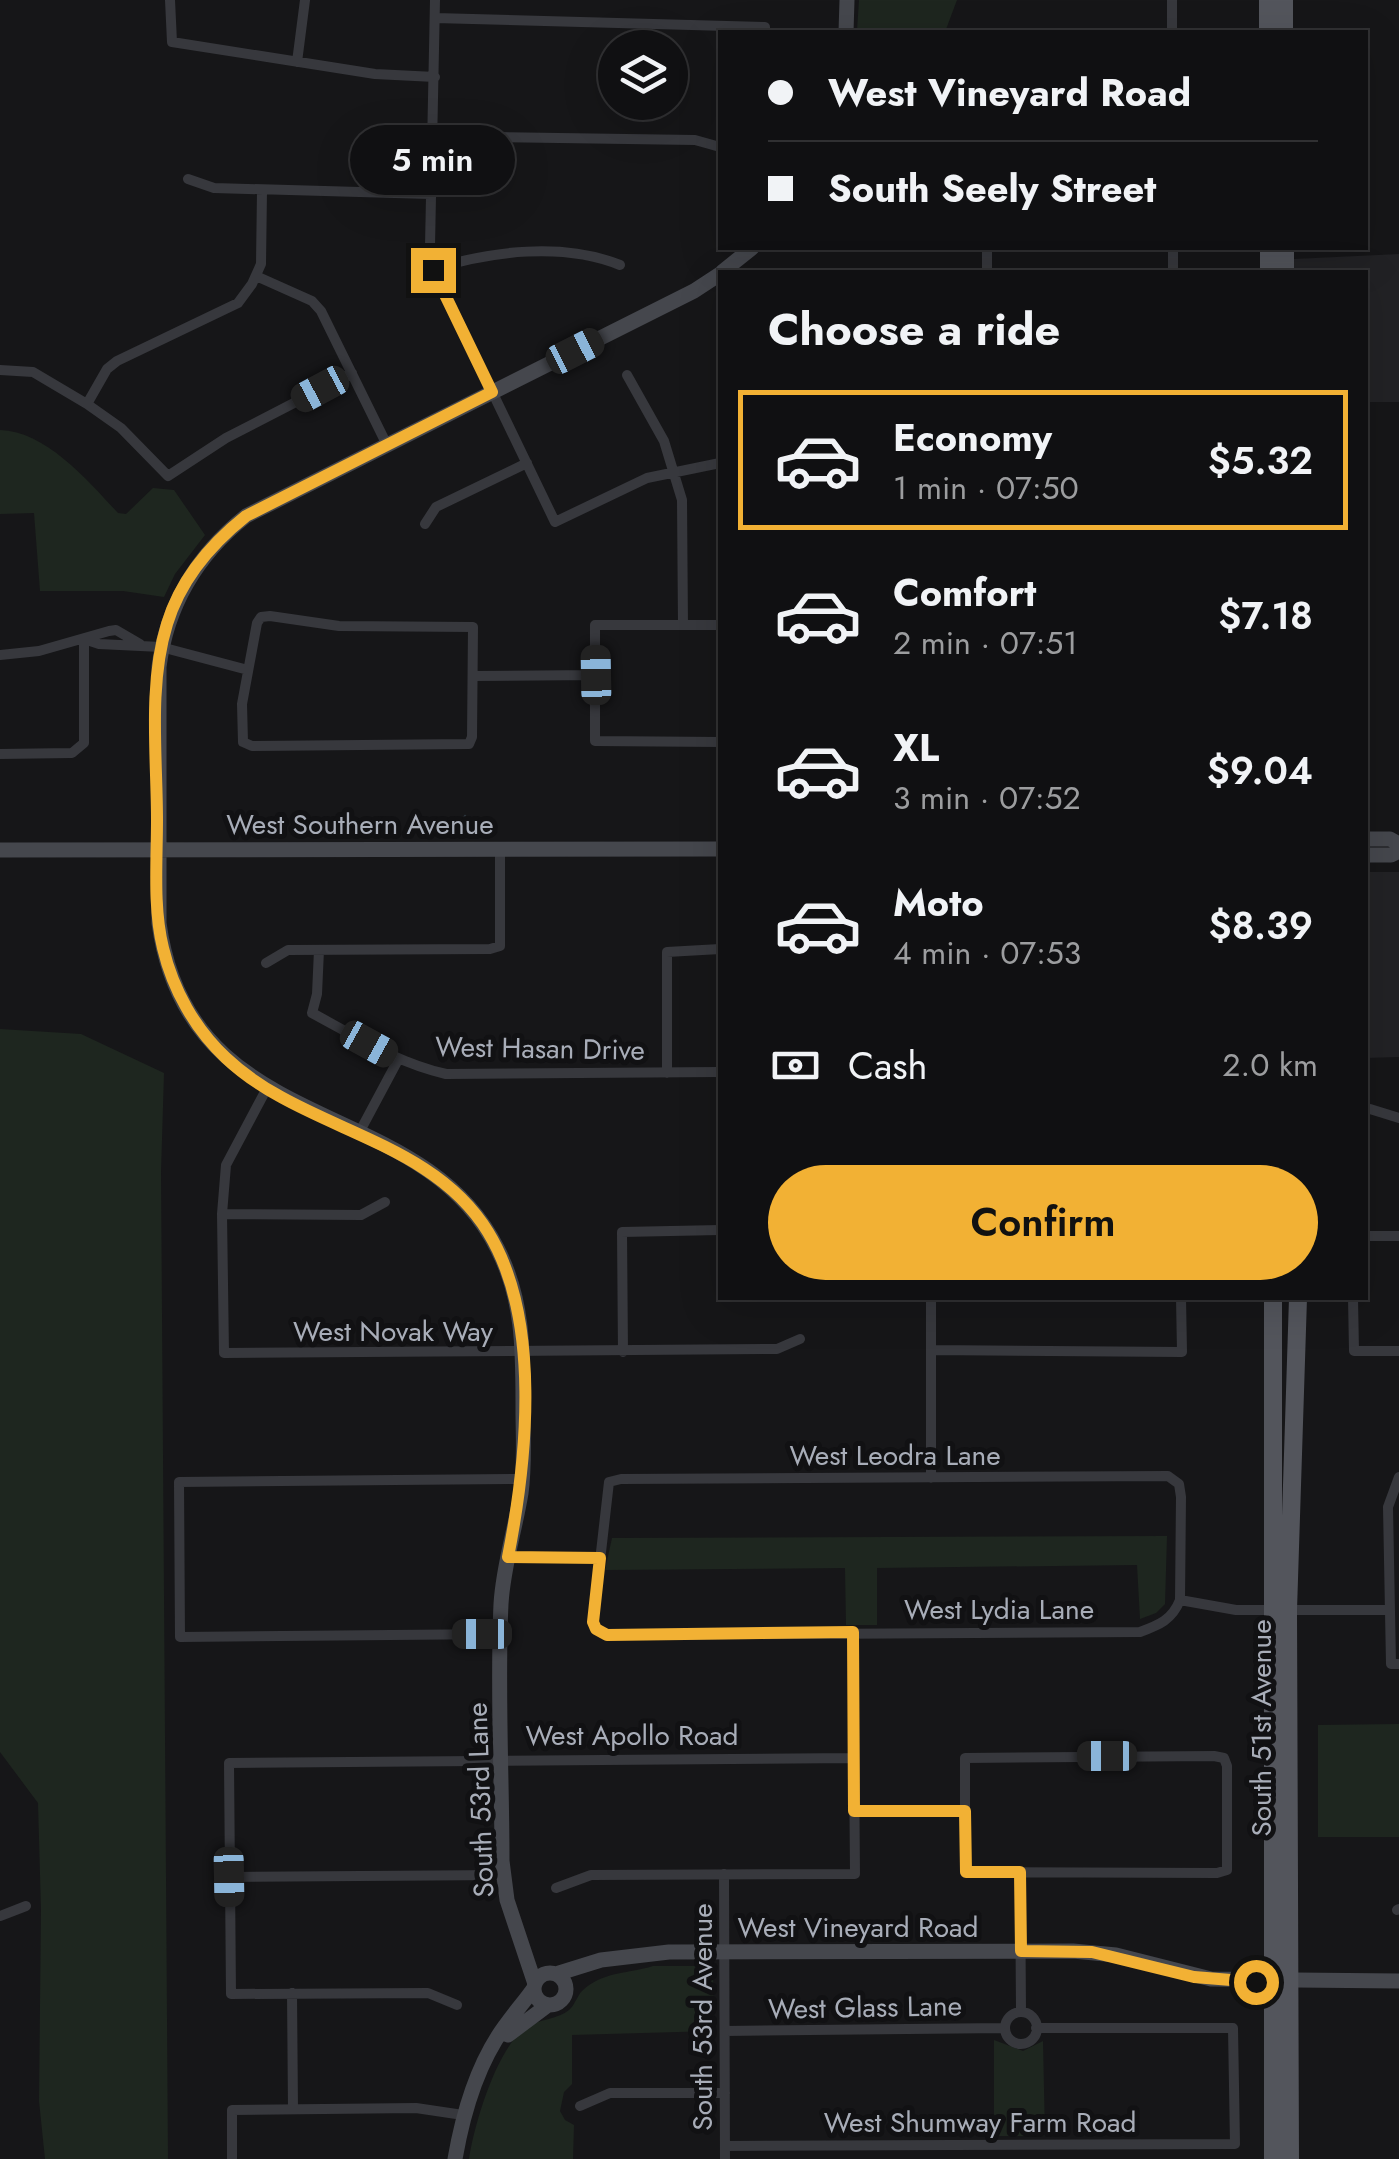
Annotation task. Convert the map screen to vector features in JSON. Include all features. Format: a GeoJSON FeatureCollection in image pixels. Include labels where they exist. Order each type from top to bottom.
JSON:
{"type":"FeatureCollection","features":[{"type":"Feature","properties":{"kind":"main road"},"geometry":{"type":"LineString","coordinates":[[1268,0],[1268,30]]}},
{"type":"Feature","properties":{"kind":"main road"},"geometry":{"type":"LineString","coordinates":[[1284,0],[1284,30]]}},
{"type":"Feature","properties":{"kind":"main road","name":"South 51st Avenue"},"geometry":{"type":"LineString","coordinates":[[1273,1300],[1280,1610],[1281,1982],[1273,2159]]}},
{"type":"Feature","properties":{"kind":"main road","name":"South 51st Avenue"},"geometry":{"type":"LineString","coordinates":[[1280,1610],[1298,1300]]}},
{"type":"Feature","properties":{"kind":"main road","name":"South 51st Avenue"},"geometry":{"type":"LineString","coordinates":[[1281,1982],[1290,2159]]}},
{"type":"Feature","properties":{"kind":"street"},"geometry":{"type":"LineString","coordinates":[[170,0],[172,42],[375,74],[435,76]]}},
{"type":"Feature","properties":{"kind":"street"},"geometry":{"type":"LineString","coordinates":[[297,62],[305,0]]}},
{"type":"Feature","properties":{"kind":"street"},"geometry":{"type":"LineString","coordinates":[[435,0],[430,194],[433,270],[555,522],[647,478],[718,463]]}},
{"type":"Feature","properties":{"kind":"street"},"geometry":{"type":"LineString","coordinates":[[846,30],[847,0]]}},
{"type":"Feature","properties":{"kind":"street"},"geometry":{"type":"LineString","coordinates":[[1172,0],[1172,30]]}},
{"type":"Feature","properties":{"kind":"street"},"geometry":{"type":"LineString","coordinates":[[436,18],[765,30]]}},
{"type":"Feature","properties":{"kind":"street"},"geometry":{"type":"LineString","coordinates":[[432,136],[695,140],[718,146]]}},
{"type":"Feature","properties":{"kind":"street"},"geometry":{"type":"LineString","coordinates":[[188,179],[214,188],[262,192],[430,194]]}},
{"type":"Feature","properties":{"kind":"street"},"geometry":{"type":"LineString","coordinates":[[87,404],[107,369],[117,361],[238,304],[261,264],[262,192]]}},
{"type":"Feature","properties":{"kind":"street","name":"South 53rd Lane"},"geometry":{"type":"LineString","coordinates":[[727,270],[750,250]]}},
{"type":"Feature","properties":{"kind":"street"},"geometry":{"type":"LineString","coordinates":[[433,270],[474,256],[499,254],[594,255],[620,265]]}},
{"type":"Feature","properties":{"kind":"street"},"geometry":{"type":"LineString","coordinates":[[256,276],[312,301],[321,310],[386,444]]}},
{"type":"Feature","properties":{"kind":"street","name":"South 53rd Lane"},"geometry":{"type":"LineString","coordinates":[[544,1980],[522,1945],[509,1910],[503,1875],[502,1590],[522,1480],[523,1354],[513,1286],[496,1245],[460,1197],[425,1169],[266,1088],[218,1050],[176,989],[160,934],[157,849],[161,647],[185,583],[219,540],[246,516],[718,277]]}},
{"type":"Feature","properties":{"kind":"street"},"geometry":{"type":"LineString","coordinates":[[0,370],[33,372],[87,404],[121,428],[168,476],[226,438],[352,373]]}},
{"type":"Feature","properties":{"kind":"street"},"geometry":{"type":"LineString","coordinates":[[627,376],[664,441],[682,500],[683,625]]}},
{"type":"Feature","properties":{"kind":"street"},"geometry":{"type":"LineString","coordinates":[[425,524],[436,507],[528,463]]}},
{"type":"Feature","properties":{"kind":"street"},"geometry":{"type":"LineString","coordinates":[[261,618],[340,626],[473,626],[472,676],[469,744],[252,746],[243,742],[242,704],[261,618]]}},
{"type":"Feature","properties":{"kind":"street"},"geometry":{"type":"LineString","coordinates":[[718,625],[595,624],[594,741],[718,742]]}},
{"type":"Feature","properties":{"kind":"street"},"geometry":{"type":"LineString","coordinates":[[0,655],[39,651],[116,630],[140,644]]}},
{"type":"Feature","properties":{"kind":"street"},"geometry":{"type":"LineString","coordinates":[[109,631],[109,644]]}},
{"type":"Feature","properties":{"kind":"street"},"geometry":{"type":"LineString","coordinates":[[84,639],[161,647],[248,670]]}},
{"type":"Feature","properties":{"kind":"street"},"geometry":{"type":"LineString","coordinates":[[0,754],[80,749],[84,743],[84,639]]}},
{"type":"Feature","properties":{"kind":"street"},"geometry":{"type":"LineString","coordinates":[[472,676],[596,675]]}},
{"type":"Feature","properties":{"kind":"street"},"geometry":{"type":"LineString","coordinates":[[1368,839],[1390,839],[1399,848],[1392,855],[1368,855]]}},
{"type":"Feature","properties":{"kind":"street","name":"West Southern Avenue"},"geometry":{"type":"LineString","coordinates":[[0,850],[718,848]]}},
{"type":"Feature","properties":{"kind":"street"},"geometry":{"type":"LineString","coordinates":[[266,963],[288,950],[500,946],[500,849]]}},
{"type":"Feature","properties":{"kind":"street"},"geometry":{"type":"LineString","coordinates":[[667,1073],[668,952],[718,949]]}},
{"type":"Feature","properties":{"kind":"street","name":"West Hasan Drive"},"geometry":{"type":"LineString","coordinates":[[319,950],[312,1013],[398,1060],[446,1074],[718,1072]]}},
{"type":"Feature","properties":{"kind":"street"},"geometry":{"type":"LineString","coordinates":[[359,1134],[398,1060]]}},
{"type":"Feature","properties":{"kind":"street"},"geometry":{"type":"LineString","coordinates":[[266,1088],[226,1165],[222,1214],[361,1215],[385,1202]]}},
{"type":"Feature","properties":{"kind":"street"},"geometry":{"type":"LineString","coordinates":[[1370,1108],[1399,1118]]}},
{"type":"Feature","properties":{"kind":"street","name":"West Novak Way"},"geometry":{"type":"LineString","coordinates":[[222,1214],[224,1354],[778,1349],[800,1339]]}},
{"type":"Feature","properties":{"kind":"street"},"geometry":{"type":"LineString","coordinates":[[623,1352],[622,1232],[718,1230]]}},
{"type":"Feature","properties":{"kind":"street"},"geometry":{"type":"LineString","coordinates":[[1368,1236],[1399,1236]]}},
{"type":"Feature","properties":{"kind":"street"},"geometry":{"type":"LineString","coordinates":[[931,1300],[932,1478]]}},
{"type":"Feature","properties":{"kind":"street"},"geometry":{"type":"LineString","coordinates":[[932,1350],[1182,1352],[1180,1300]]}},
{"type":"Feature","properties":{"kind":"street"},"geometry":{"type":"LineString","coordinates":[[1353,1300],[1354,1351],[1399,1351]]}},
{"type":"Feature","properties":{"kind":"street","name":"West Leodra Lane"},"geometry":{"type":"LineString","coordinates":[[600,1558],[609,1482],[621,1479],[1168,1476],[1179,1484],[1180,1600]]}},
{"type":"Feature","properties":{"kind":"street"},"geometry":{"type":"LineString","coordinates":[[1395,1664],[1389,1610],[1393,1547],[1388,1507],[1399,1477]]}},
{"type":"Feature","properties":{"kind":"street"},"geometry":{"type":"LineString","coordinates":[[501,1634],[180,1637],[179,1482],[522,1480]]}},
{"type":"Feature","properties":{"kind":"street"},"geometry":{"type":"LineString","coordinates":[[508,1557],[600,1558]]}},
{"type":"Feature","properties":{"kind":"street","name":"West Lydia Lane"},"geometry":{"type":"LineString","coordinates":[[600,1558],[593,1615],[596,1629],[607,1635],[1140,1632],[1164,1622],[1180,1600]]}},
{"type":"Feature","properties":{"kind":"street"},"geometry":{"type":"LineString","coordinates":[[1180,1600],[1210,1608],[1389,1610]]}},
{"type":"Feature","properties":{"kind":"street"},"geometry":{"type":"LineString","coordinates":[[556,1888],[591,1875],[855,1874],[853,1632]]}},
{"type":"Feature","properties":{"kind":"street","name":"West Apollo Road"},"geometry":{"type":"LineString","coordinates":[[229,1877],[230,1763],[854,1758]]}},
{"type":"Feature","properties":{"kind":"street"},"geometry":{"type":"LineString","coordinates":[[965,1758],[1224,1758],[1228,1766],[1227,1870],[966,1872],[965,1811],[965,1758]]}},
{"type":"Feature","properties":{"kind":"street"},"geometry":{"type":"LineString","coordinates":[[854,1811],[965,1811]]}},
{"type":"Feature","properties":{"kind":"street"},"geometry":{"type":"LineString","coordinates":[[1020,1872],[1021,2012]]}},
{"type":"Feature","properties":{"kind":"street","name":"South 53rd Avenue"},"geometry":{"type":"LineString","coordinates":[[724,1874],[725,2159]]}},
{"type":"Feature","properties":{"kind":"street"},"geometry":{"type":"LineString","coordinates":[[457,2005],[428,1993],[231,1994],[229,1877],[503,1875]]}},
{"type":"Feature","properties":{"kind":"street"},"geometry":{"type":"LineString","coordinates":[[0,1916],[26,1906]]}},
{"type":"Feature","properties":{"kind":"street","name":"West Vineyard Road"},"geometry":{"type":"LineString","coordinates":[[544,1980],[601,1960],[669,1952],[1021,1951],[1092,1952],[1194,1977],[1281,1982],[1399,1981]]}},
{"type":"Feature","properties":{"kind":"street"},"geometry":{"type":"LineString","coordinates":[[497,2043],[548,2005],[561,2002],[566,1990],[611,1961]]}},
{"type":"Feature","properties":{"kind":"street"},"geometry":{"type":"LineString","coordinates":[[454,2159],[475,2081],[502,2029],[544,1980]]}},
{"type":"Feature","properties":{"kind":"street","name":"South 53rd Lane"},"geometry":{"type":"LineString","coordinates":[[544,1980],[564,1980],[566,1990]]}},
{"type":"Feature","properties":{"kind":"street","name":"South 53rd Lane"},"geometry":{"type":"LineString","coordinates":[[544,1980],[537,1998],[548,2005]]}},
{"type":"Feature","properties":{"kind":"street"},"geometry":{"type":"LineString","coordinates":[[292,1994],[293,2110]]}},
{"type":"Feature","properties":{"kind":"street"},"geometry":{"type":"LineString","coordinates":[[1021,2012],[1030,2015],[1036,2028],[1033,2038],[1018,2043],[1009,2038],[1005,2028],[1008,2018],[1021,2012]]}},
{"type":"Feature","properties":{"kind":"street","name":"West Glass Lane"},"geometry":{"type":"LineString","coordinates":[[725,2031],[1005,2028]]}},
{"type":"Feature","properties":{"kind":"street","name":"West Shumway Farm Road"},"geometry":{"type":"LineString","coordinates":[[725,2146],[1235,2144],[1233,2028],[1036,2028]]}},
{"type":"Feature","properties":{"kind":"street"},"geometry":{"type":"LineString","coordinates":[[580,2106],[610,2093],[725,2092]]}},
{"type":"Feature","properties":{"kind":"street"},"geometry":{"type":"LineString","coordinates":[[232,2159],[232,2110],[416,2108],[463,2115]]}},
{"type":"Feature","properties":{"kind":"shaded area"},"geometry":{"type":"Polygon","coordinates":[[[859,0],[957,0],[946,30],[857,30],[859,0]]]}},
{"type":"Feature","properties":{"kind":"shaded area"},"geometry":{"type":"Polygon","coordinates":[[[1399,254],[1399,402],[1368,402],[1368,270],[1294,270],[1294,259],[1399,254]]]}},
{"type":"Feature","properties":{"kind":"shaded area"},"geometry":{"type":"Polygon","coordinates":[[[0,430],[34,439],[50,449],[80,473],[118,513],[126,514],[153,488],[174,490],[205,535],[175,574],[164,597],[123,591],[40,591],[34,513],[0,514],[0,430]]]}},
{"type":"Feature","properties":{"kind":"shaded area"},"geometry":{"type":"Polygon","coordinates":[[[1368,872],[1399,872],[1399,1057],[1368,1058],[1368,872]]]}},
{"type":"Feature","properties":{"kind":"shaded area"},"geometry":{"type":"Polygon","coordinates":[[[0,1029],[81,1034],[164,1073],[161,1172],[168,2159],[45,2159],[39,2101],[38,1803],[0,1752],[0,1029]]]}},
{"type":"Feature","properties":{"kind":"shaded area"},"geometry":{"type":"Polygon","coordinates":[[[1167,1536],[1165,1604],[1156,1613],[1140,1619],[1137,1565],[877,1568],[877,1625],[846,1625],[845,1568],[605,1570],[612,1538],[1167,1536]]]}},
{"type":"Feature","properties":{"kind":"shaded area"},"geometry":{"type":"Polygon","coordinates":[[[1399,1724],[1399,1837],[1318,1837],[1318,1725],[1399,1724]]]}},
{"type":"Feature","properties":{"kind":"shaded area"},"geometry":{"type":"Polygon","coordinates":[[[653,1966],[713,1969],[714,2031],[572,2035],[572,2084],[564,2092],[560,2111],[574,2125],[573,2159],[469,2159],[489,2087],[516,2037],[532,2024],[565,2013],[582,1991],[598,1980],[653,1966]]]}},
{"type":"Feature","properties":{"kind":"shaded area"},"geometry":{"type":"Polygon","coordinates":[[[994,2040],[1023,2051],[1043,2041],[1045,2136],[994,2136],[994,2040]]]}},
{"type":"Feature","properties":{"kind":"waterway"},"geometry":{"type":"LineString","coordinates":[[465,816],[465,826]]}},
{"type":"Feature","properties":{"kind":"route"},"geometry":{"type":"LineString","coordinates":[[433,270],[492,392],[246,516],[198,566],[181,590],[166,625],[158,689],[158,908],[162,946],[176,989],[191,1016],[229,1061],[266,1088],[425,1169],[460,1197],[487,1230],[513,1286],[522,1331],[523,1467],[508,1557],[600,1558],[593,1622],[600,1633],[607,1635],[853,1632],[854,1811],[965,1811],[966,1872],[1020,1872],[1021,1951],[1092,1952],[1194,1977],[1256,1982]]}}]}
